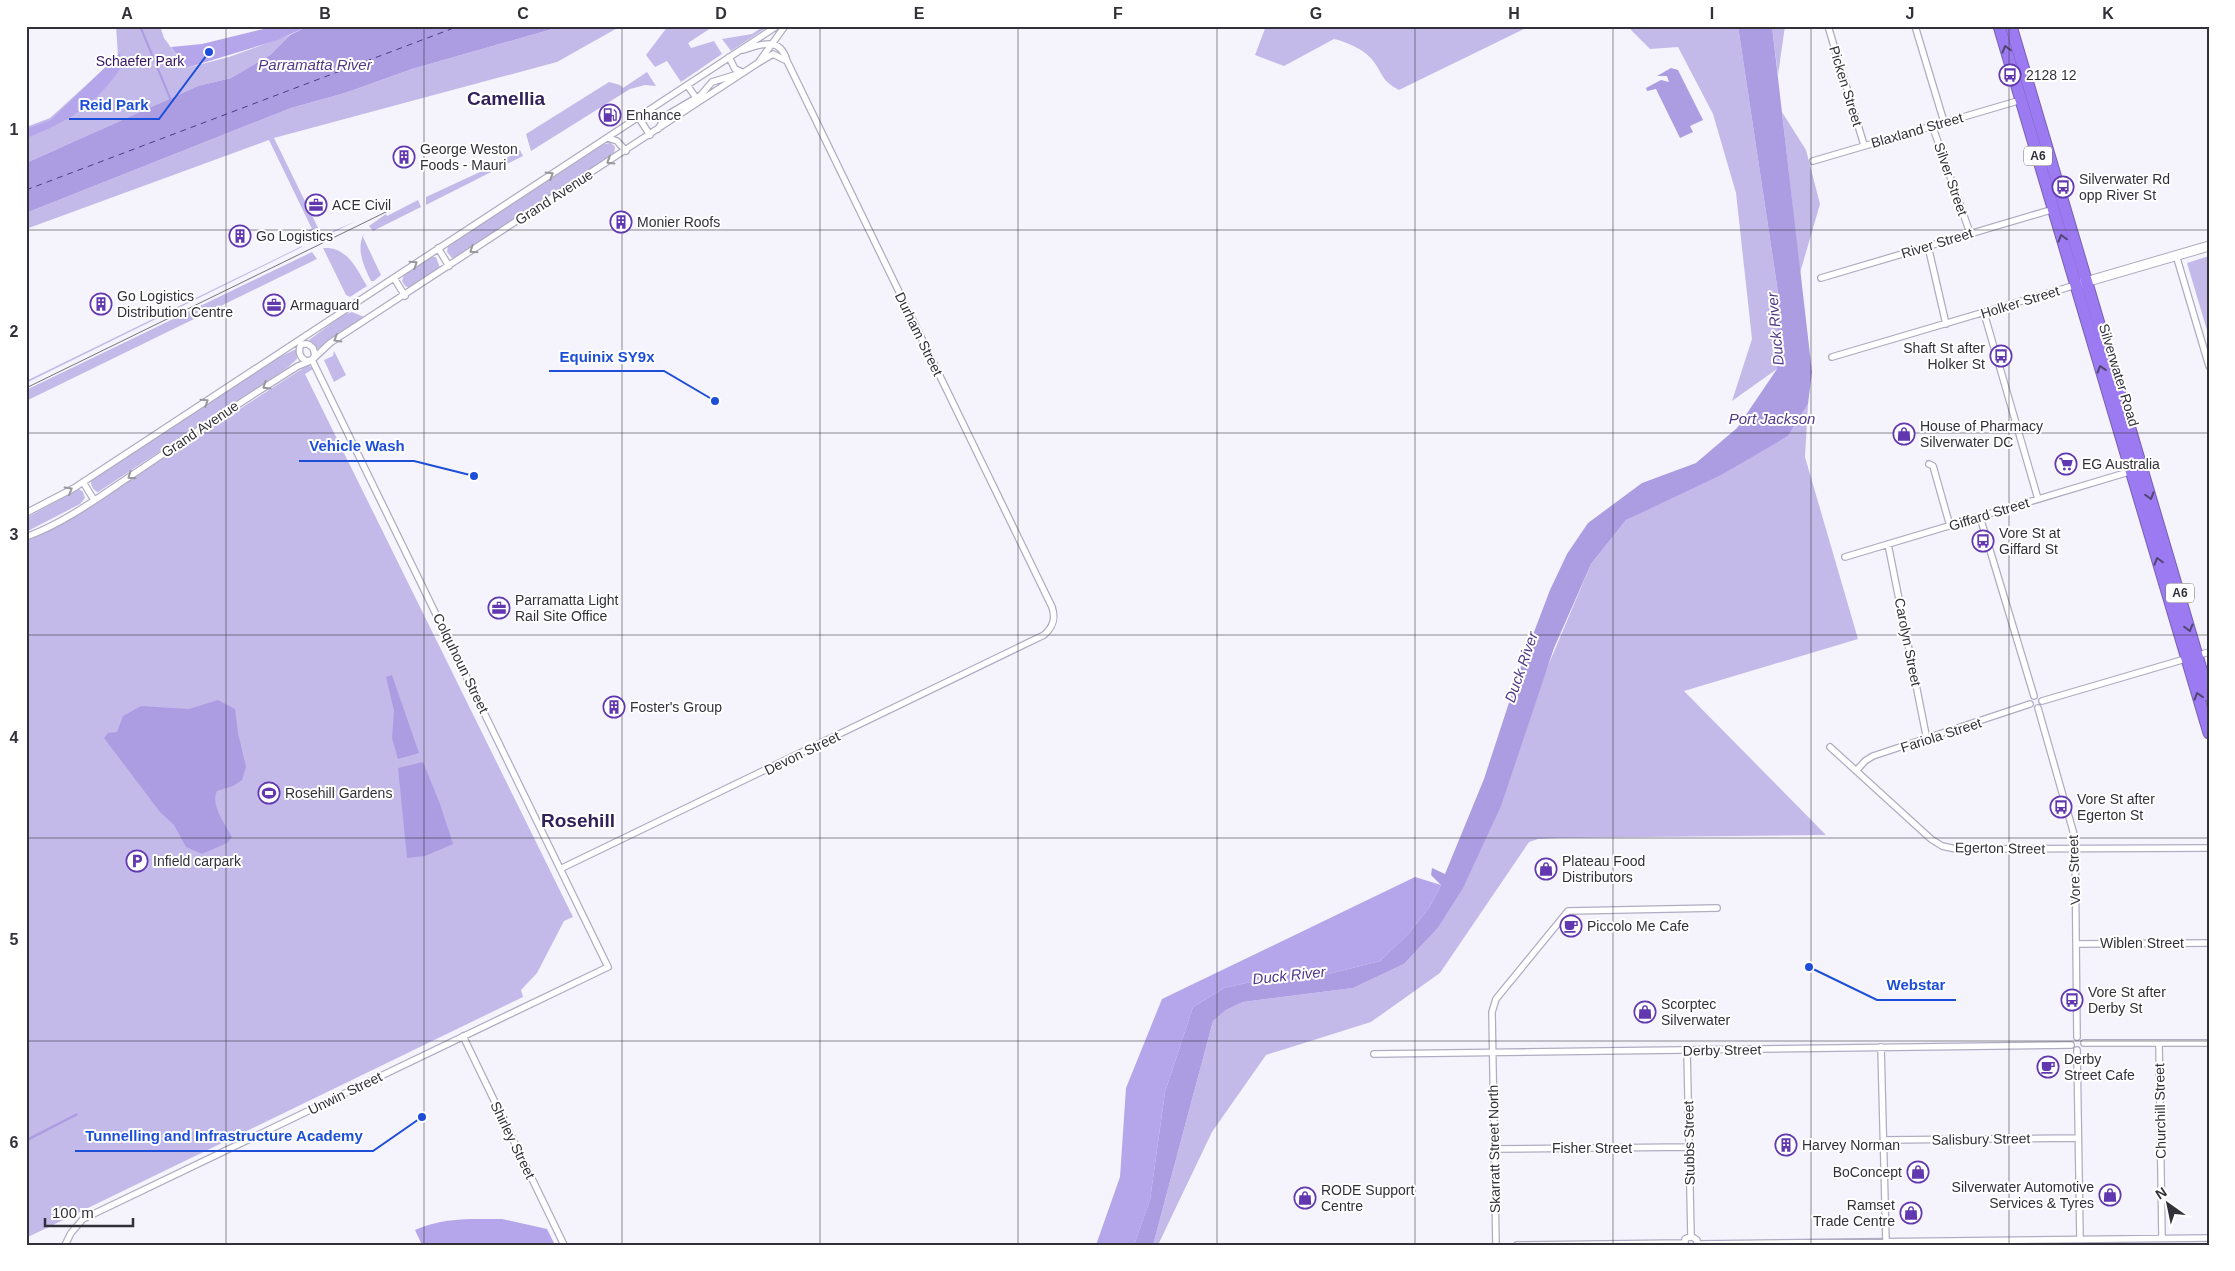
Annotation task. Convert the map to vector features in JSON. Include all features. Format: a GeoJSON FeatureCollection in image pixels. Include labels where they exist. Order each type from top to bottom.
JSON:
{"type":"FeatureCollection","features":[{"type":"Feature","properties":{"kind":"highway","name":"Silverwater Road"},"geometry":{"type":"LineString","coordinates":[[1999,26],[2054,210],[2081,283],[2192,657],[2209,733]]}},
{"type":"Feature","properties":{"kind":"highway","name":"Silverwater Road"},"geometry":{"type":"LineString","coordinates":[[2011,26],[2132,471],[2192,657],[2209,696]]}},
{"type":"Feature","properties":{"kind":"main road","name":"Holker Street"},"geometry":{"type":"LineString","coordinates":[[2081,283],[2209,246]]}},
{"type":"Feature","properties":{"kind":"street","name":"Picken Street"},"geometry":{"type":"LineString","coordinates":[[1828,26],[1864,145]]}},
{"type":"Feature","properties":{"kind":"street","name":"Silver Street"},"geometry":{"type":"LineString","coordinates":[[1915,26],[1944,122]]}},
{"type":"Feature","properties":{"kind":"street","name":"Grand Avenue"},"geometry":{"type":"LineString","coordinates":[[26,537],[59,522],[236,405],[311,360],[330,343],[653,133],[698,100],[758,63],[773,44],[781,28]]}},
{"type":"Feature","properties":{"kind":"street","name":"Grand Avenue"},"geometry":{"type":"LineString","coordinates":[[26,513],[83,482],[639,118],[731,55],[781,28]]}},
{"type":"Feature","properties":{"kind":"street","name":"Durham Street"},"geometry":{"type":"LineString","coordinates":[[781,28],[780,39],[787,61],[1052,607],[1055,614],[1054,623],[1044,636]]}},
{"type":"Feature","properties":{"kind":"street"},"geometry":{"type":"LineString","coordinates":[[744,72],[734,69],[731,55],[757,45],[773,44],[785,52]]}},
{"type":"Feature","properties":{"kind":"street"},"geometry":{"type":"LineString","coordinates":[[758,63],[773,54],[787,61]]}},
{"type":"Feature","properties":{"kind":"street"},"geometry":{"type":"LineString","coordinates":[[687,85],[698,100],[715,81],[744,72]]}},
{"type":"Feature","properties":{"kind":"street","name":"Blaxland Street"},"geometry":{"type":"LineString","coordinates":[[1813,161],[2021,100]]}},
{"type":"Feature","properties":{"kind":"street"},"geometry":{"type":"LineString","coordinates":[[639,118],[653,133]]}},
{"type":"Feature","properties":{"kind":"street","name":"Silver Street"},"geometry":{"type":"LineString","coordinates":[[1932,125],[1970,234]]}},
{"type":"Feature","properties":{"kind":"street"},"geometry":{"type":"LineString","coordinates":[[608,138],[617,141],[626,150]]}},
{"type":"Feature","properties":{"kind":"street","name":"River Street"},"geometry":{"type":"LineString","coordinates":[[1821,278],[2054,210]]}},
{"type":"Feature","properties":{"kind":"street"},"geometry":{"type":"LineString","coordinates":[[1928,246],[1946,324]]}},
{"type":"Feature","properties":{"kind":"street"},"geometry":{"type":"LineString","coordinates":[[438,248],[449,266]]}},
{"type":"Feature","properties":{"kind":"street"},"geometry":{"type":"LineString","coordinates":[[2176,255],[2209,366]]}},
{"type":"Feature","properties":{"kind":"street"},"geometry":{"type":"LineString","coordinates":[[394,278],[405,296]]}},
{"type":"Feature","properties":{"kind":"street","name":"Holker Street"},"geometry":{"type":"LineString","coordinates":[[1832,357],[2081,283]]}},
{"type":"Feature","properties":{"kind":"street","name":"Grand Avenue"},"geometry":{"type":"LineString","coordinates":[[264,363],[301,344],[343,311]]}},
{"type":"Feature","properties":{"kind":"street"},"geometry":{"type":"LineString","coordinates":[[1984,313],[2038,499]]}},
{"type":"Feature","properties":{"kind":"street"},"geometry":{"type":"LineString","coordinates":[[301,344],[312,346],[311,360],[300,356],[301,344]]}},
{"type":"Feature","properties":{"kind":"street","name":"Colquhoun Street"},"geometry":{"type":"LineString","coordinates":[[311,360],[464,668],[608,966]]}},
{"type":"Feature","properties":{"kind":"street"},"geometry":{"type":"LineString","coordinates":[[1929,464],[1933,466],[1950,526]]}},
{"type":"Feature","properties":{"kind":"street","name":"Giffard Street"},"geometry":{"type":"LineString","coordinates":[[1845,557],[2132,471]]}},
{"type":"Feature","properties":{"kind":"street"},"geometry":{"type":"LineString","coordinates":[[83,482],[94,500]]}},
{"type":"Feature","properties":{"kind":"street"},"geometry":{"type":"LineString","coordinates":[[1980,517],[2034,696]]}},
{"type":"Feature","properties":{"kind":"street","name":"Carolyn Street"},"geometry":{"type":"LineString","coordinates":[[1888,544],[1927,740]]}},
{"type":"Feature","properties":{"kind":"street","name":"Devon Street"},"geometry":{"type":"LineString","coordinates":[[560,869],[1044,636]]}},
{"type":"Feature","properties":{"kind":"street"},"geometry":{"type":"LineString","coordinates":[[2034,696],[2030,704],[2034,708],[2038,708],[2042,700],[2209,652]]}},
{"type":"Feature","properties":{"kind":"street"},"geometry":{"type":"LineString","coordinates":[[2034,696],[2038,696],[2042,700]]}},
{"type":"Feature","properties":{"kind":"street","name":"Fariola Street"},"geometry":{"type":"LineString","coordinates":[[1856,771],[1869,758],[2030,704]]}},
{"type":"Feature","properties":{"kind":"street","name":"Vore Street"},"geometry":{"type":"LineString","coordinates":[[2038,708],[2073,828],[2075,849],[2077,1037]]}},
{"type":"Feature","properties":{"kind":"street","name":"Egerton Street"},"geometry":{"type":"LineString","coordinates":[[1830,747],[1931,839],[1942,846],[1956,849],[2209,848]]}},
{"type":"Feature","properties":{"kind":"street","name":"Skarratt Street North"},"geometry":{"type":"LineString","coordinates":[[1496,1245],[1492,1012],[1496,999],[1568,911],[1717,908]]}},
{"type":"Feature","properties":{"kind":"street","name":"Wiblen Street"},"geometry":{"type":"LineString","coordinates":[[2076,944],[2209,943]]}},
{"type":"Feature","properties":{"kind":"street","name":"Unwin Street"},"geometry":{"type":"LineString","coordinates":[[65,1245],[71,1233],[83,1219],[608,966]]}},
{"type":"Feature","properties":{"kind":"street","name":"Shirley Street"},"geometry":{"type":"LineString","coordinates":[[463,1036],[564,1245]]}},
{"type":"Feature","properties":{"kind":"street"},"geometry":{"type":"LineString","coordinates":[[2080,1239],[2077,1050],[2071,1045],[2072,1039],[2077,1037],[2084,1043],[2209,1043]]}},
{"type":"Feature","properties":{"kind":"street"},"geometry":{"type":"LineString","coordinates":[[2077,1050],[2082,1048],[2084,1043]]}},
{"type":"Feature","properties":{"kind":"street","name":"Churchill Street"},"geometry":{"type":"LineString","coordinates":[[2159,1044],[2162,1238]]}},
{"type":"Feature","properties":{"kind":"street","name":"Derby Street"},"geometry":{"type":"LineString","coordinates":[[1374,1054],[2071,1045]]}},
{"type":"Feature","properties":{"kind":"street"},"geometry":{"type":"LineString","coordinates":[[1881,1047],[1886,1242]]}},
{"type":"Feature","properties":{"kind":"street","name":"Stubbs Street"},"geometry":{"type":"LineString","coordinates":[[1687,1050],[1691,1236]]}},
{"type":"Feature","properties":{"kind":"street","name":"Salisbury Street"},"geometry":{"type":"LineString","coordinates":[[1884,1140],[2078,1138]]}},
{"type":"Feature","properties":{"kind":"street","name":"Fisher Street"},"geometry":{"type":"LineString","coordinates":[[1494,1149],[1689,1147]]}},
{"type":"Feature","properties":{"kind":"street"},"geometry":{"type":"LineString","coordinates":[[1517,1245],[1684,1244],[1685,1239],[1691,1236],[1695,1238],[1697,1244],[2030,1242],[2080,1239],[2209,1238]]}},
{"type":"Feature","properties":{"kind":"green space","name":"Schaefer Park"},"geometry":{"type":"Polygon","coordinates":[[[116,26],[160,26],[164,38],[186,68],[229,57],[290,35],[270,55],[231,78],[198,86],[26,163],[26,127],[50,118],[118,56],[116,26]]]}},
{"type":"Feature","properties":{"kind":"green space"},"geometry":{"type":"Polygon","coordinates":[[[563,26],[621,26],[557,62],[274,138],[322,236],[356,221],[318,240],[315,234],[307,231],[312,229],[269,140],[26,229],[26,213],[291,108],[345,93],[412,69],[563,26]]]}},
{"type":"Feature","properties":{"kind":"green space"},"geometry":{"type":"Polygon","coordinates":[[[668,26],[714,26],[688,43],[691,48],[714,41],[722,54],[681,82],[667,61],[655,67],[646,55],[668,26]]]}},
{"type":"Feature","properties":{"kind":"green space"},"geometry":{"type":"Polygon","coordinates":[[[764,26],[769,26],[731,51],[722,39],[752,34],[764,26]]]}},
{"type":"Feature","properties":{"kind":"green space"},"geometry":{"type":"Polygon","coordinates":[[[1266,26],[1530,26],[1399,90],[1386,81],[1371,58],[1361,50],[1334,39],[1284,66],[1255,55],[1266,26]]]}},
{"type":"Feature","properties":{"kind":"green space"},"geometry":{"type":"Polygon","coordinates":[[[1630,26],[1738,26],[1778,292],[1777,369],[1732,401],[1752,339],[1736,193],[1713,114],[1678,47],[1650,49],[1631,30],[1630,26]]]}},
{"type":"Feature","properties":{"kind":"green space"},"geometry":{"type":"Polygon","coordinates":[[[1772,26],[1785,26],[1778,75],[1772,26]]]}},
{"type":"Feature","properties":{"kind":"green space"},"geometry":{"type":"Polygon","coordinates":[[[647,72],[656,86],[645,85],[630,89],[531,151],[526,134],[609,82],[620,85],[623,88],[647,72]]]}},
{"type":"Feature","properties":{"kind":"green space"},"geometry":{"type":"Polygon","coordinates":[[[1782,112],[1806,150],[1820,204],[1800,273],[1782,112]]]}},
{"type":"Feature","properties":{"kind":"green space"},"geometry":{"type":"Polygon","coordinates":[[[611,143],[615,147],[614,154],[457,257],[452,258],[447,252],[448,246],[604,144],[611,143]]]}},
{"type":"Feature","properties":{"kind":"green space"},"geometry":{"type":"Polygon","coordinates":[[[520,150],[523,156],[426,205],[426,197],[495,165],[520,150]]]}},
{"type":"Feature","properties":{"kind":"green space"},"geometry":{"type":"Polygon","coordinates":[[[418,200],[421,207],[373,231],[369,226],[386,214],[387,216],[418,200]]]}},
{"type":"Feature","properties":{"kind":"green space"},"geometry":{"type":"Polygon","coordinates":[[[364,233],[363,237],[381,275],[374,281],[371,281],[365,269],[362,257],[361,245],[362,239],[364,233]]]}},
{"type":"Feature","properties":{"kind":"green space"},"geometry":{"type":"Polygon","coordinates":[[[302,247],[26,383],[26,381],[302,247]]]}},
{"type":"Feature","properties":{"kind":"green space"},"geometry":{"type":"Polygon","coordinates":[[[323,248],[329,248],[348,257],[367,286],[350,297],[346,295],[323,248]]]}},
{"type":"Feature","properties":{"kind":"green space"},"geometry":{"type":"Polygon","coordinates":[[[312,252],[317,259],[26,401],[26,390],[312,252]]]}},
{"type":"Feature","properties":{"kind":"green space"},"geometry":{"type":"Polygon","coordinates":[[[2209,256],[2209,337],[2187,263],[2209,256]]]}},
{"type":"Feature","properties":{"kind":"green space"},"geometry":{"type":"Polygon","coordinates":[[[432,257],[436,257],[440,268],[410,288],[405,286],[402,281],[404,275],[432,257]]]}},
{"type":"Feature","properties":{"kind":"green space"},"geometry":{"type":"Polygon","coordinates":[[[352,312],[364,317],[351,328],[317,349],[309,340],[343,315],[352,312]]]}},
{"type":"Feature","properties":{"kind":"green space"},"geometry":{"type":"Polygon","coordinates":[[[296,349],[297,359],[287,368],[98,492],[93,489],[91,479],[268,363],[296,349]]]}},
{"type":"Feature","properties":{"kind":"green space"},"geometry":{"type":"Polygon","coordinates":[[[334,351],[346,375],[334,382],[324,360],[333,356],[334,351]]]}},
{"type":"Feature","properties":{"kind":"green space","name":"Rosehill Gardens"},"geometry":{"type":"Polygon","coordinates":[[[308,365],[313,369],[305,374],[573,917],[564,921],[537,973],[521,990],[523,997],[26,1238],[26,540],[63,523],[308,365]]]}},
{"type":"Feature","properties":{"kind":"green space"},"geometry":{"type":"Polygon","coordinates":[[[1808,404],[1805,457],[1858,639],[1684,691],[1826,835],[1558,838],[1538,839],[1529,842],[1440,973],[1371,1022],[1266,1055],[1212,1132],[1158,1245],[1153,1245],[1213,1021],[1226,1010],[1243,1002],[1353,988],[1404,964],[1437,929],[1591,564],[1626,520],[1788,436],[1808,404]]]}},
{"type":"Feature","properties":{"kind":"green space"},"geometry":{"type":"Polygon","coordinates":[[[79,489],[83,492],[85,498],[80,504],[26,532],[26,518],[79,489]]]}},
{"type":"Feature","properties":{"kind":"shaded area"},"geometry":{"type":"Polygon","coordinates":[[[276,26],[308,26],[278,40],[186,68],[171,47],[202,44],[276,26]]]}},
{"type":"Feature","properties":{"kind":"shaded area"},"geometry":{"type":"Polygon","coordinates":[[[120,53],[122,66],[92,101],[69,118],[26,138],[26,129],[51,120],[120,53]]]}},
{"type":"Feature","properties":{"kind":"shaded area"},"geometry":{"type":"Polygon","coordinates":[[[1415,877],[1441,885],[1429,908],[1409,933],[1380,961],[1313,978],[1255,981],[1224,988],[1193,1007],[1165,1092],[1150,1200],[1134,1245],[1096,1245],[1120,1177],[1126,1088],[1162,999],[1415,877]]]}},
{"type":"Feature","properties":{"kind":"shaded area"},"geometry":{"type":"Polygon","coordinates":[[[502,1219],[547,1229],[555,1245],[422,1245],[415,1230],[447,1221],[502,1219]]]}},
{"type":"Feature","properties":{"kind":"water","name":"Parramatta River"},"geometry":{"type":"Polygon","coordinates":[[[308,26],[563,26],[412,69],[345,93],[291,108],[26,213],[26,163],[198,86],[231,78],[270,55],[290,35],[308,26]]]}},
{"type":"Feature","properties":{"kind":"water","name":"Port Jackson"},"geometry":{"type":"Polygon","coordinates":[[[1738,26],[1772,26],[1812,372],[1808,404],[1788,436],[1721,475],[1626,520],[1591,564],[1554,648],[1501,806],[1463,888],[1437,929],[1404,964],[1353,988],[1243,1002],[1226,1010],[1213,1021],[1153,1245],[1134,1245],[1150,1200],[1165,1092],[1193,1007],[1224,988],[1255,981],[1313,978],[1380,961],[1409,933],[1429,908],[1441,885],[1431,875],[1432,868],[1445,874],[1484,779],[1521,666],[1550,590],[1567,554],[1588,523],[1642,483],[1696,463],[1737,428],[1777,369],[1778,292],[1738,26]]]}},
{"type":"Feature","properties":{"kind":"water"},"geometry":{"type":"Polygon","coordinates":[[[1671,68],[1678,70],[1703,120],[1690,126],[1693,132],[1680,138],[1656,89],[1647,91],[1646,88],[1661,80],[1669,82],[1667,76],[1657,76],[1671,68]]]}},
{"type":"Feature","properties":{"kind":"water"},"geometry":{"type":"Polygon","coordinates":[[[392,675],[419,753],[398,759],[392,738],[394,711],[386,677],[392,675]]]}},
{"type":"Feature","properties":{"kind":"water"},"geometry":{"type":"Polygon","coordinates":[[[218,700],[235,709],[238,733],[246,767],[242,780],[233,786],[217,791],[215,796],[219,814],[232,837],[227,843],[202,854],[186,847],[174,825],[160,812],[104,738],[108,733],[117,732],[123,716],[141,706],[189,709],[218,700]]]}},
{"type":"Feature","properties":{"kind":"water"},"geometry":{"type":"Polygon","coordinates":[[[423,762],[440,804],[453,844],[425,856],[407,858],[398,768],[423,762]]]}},
{"type":"Feature","properties":{"kind":"water"},"geometry":{"type":"Polygon","coordinates":[[[77,1113],[78,1115],[26,1142],[26,1139],[77,1113]]]}},
{"type":"Feature","properties":{"kind":"waterway"},"geometry":{"type":"LineString","coordinates":[[140,26],[170,98]]}},
{"type":"Feature","properties":{"kind":"waterway"},"geometry":{"type":"LineString","coordinates":[[444,1245],[480,1245]]}},
{"type":"Feature","properties":{"kind":"ferry route"},"geometry":{"type":"LineString","coordinates":[[26,190],[459,26]]}},
{"type":"Feature","properties":{"kind":"tram line"},"geometry":{"type":"LineString","coordinates":[[26,388],[388,211]]}},
{"type":"Feature","properties":{"kind":"place","name":"Reid Park"},"geometry":{"type":"Point","coordinates":[209,52]}},
{"type":"Feature","properties":{"kind":"place","name":"2128 12"},"geometry":{"type":"Point","coordinates":[2010,75]}},
{"type":"Feature","properties":{"kind":"place","name":"Enhance"},"geometry":{"type":"Point","coordinates":[610,115]}},
{"type":"Feature","properties":{"kind":"place","name":"George Weston Foods - Mauri"},"geometry":{"type":"Point","coordinates":[404,157]}},
{"type":"Feature","properties":{"kind":"place","name":"Silverwater Rd opp River St"},"geometry":{"type":"Point","coordinates":[2063,187]}},
{"type":"Feature","properties":{"kind":"place","name":"ACE Civil"},"geometry":{"type":"Point","coordinates":[316,205]}},
{"type":"Feature","properties":{"kind":"place","name":"Monier Roofs"},"geometry":{"type":"Point","coordinates":[621,222]}},
{"type":"Feature","properties":{"kind":"place","name":"Go Logistics"},"geometry":{"type":"Point","coordinates":[240,236]}},
{"type":"Feature","properties":{"kind":"place","name":"Go Logistics Distribution Centre"},"geometry":{"type":"Point","coordinates":[101,304]}},
{"type":"Feature","properties":{"kind":"place","name":"Armaguard"},"geometry":{"type":"Point","coordinates":[274,305]}},
{"type":"Feature","properties":{"kind":"place","name":"Shaft St after Holker St"},"geometry":{"type":"Point","coordinates":[2001,356]}},
{"type":"Feature","properties":{"kind":"place","name":"Equinix SY9x"},"geometry":{"type":"Point","coordinates":[715,401]}},
{"type":"Feature","properties":{"kind":"place","name":"House of Pharmacy Silverwater DC"},"geometry":{"type":"Point","coordinates":[1904,434]}},
{"type":"Feature","properties":{"kind":"place","name":"EG Australia"},"geometry":{"type":"Point","coordinates":[2066,464]}},
{"type":"Feature","properties":{"kind":"place","name":"Vehicle Wash"},"geometry":{"type":"Point","coordinates":[474,476]}},
{"type":"Feature","properties":{"kind":"place","name":"Vore St at Giffard St"},"geometry":{"type":"Point","coordinates":[1983,541]}},
{"type":"Feature","properties":{"kind":"place","name":"Parramatta Light Rail Site Office"},"geometry":{"type":"Point","coordinates":[499,608]}},
{"type":"Feature","properties":{"kind":"place","name":"Foster's Group"},"geometry":{"type":"Point","coordinates":[614,707]}},
{"type":"Feature","properties":{"kind":"place","name":"Rosehill Gardens"},"geometry":{"type":"Point","coordinates":[269,793]}},
{"type":"Feature","properties":{"kind":"place","name":"Vore St after Egerton St"},"geometry":{"type":"Point","coordinates":[2061,807]}},
{"type":"Feature","properties":{"kind":"place","name":"Infield carpark"},"geometry":{"type":"Point","coordinates":[137,861]}},
{"type":"Feature","properties":{"kind":"place","name":"Plateau Food Distributors"},"geometry":{"type":"Point","coordinates":[1546,869]}},
{"type":"Feature","properties":{"kind":"place","name":"Piccolo Me Cafe"},"geometry":{"type":"Point","coordinates":[1571,926]}},
{"type":"Feature","properties":{"kind":"place","name":"Webstar"},"geometry":{"type":"Point","coordinates":[1809,967]}},
{"type":"Feature","properties":{"kind":"place","name":"Vore St after Derby St"},"geometry":{"type":"Point","coordinates":[2072,1000]}},
{"type":"Feature","properties":{"kind":"place","name":"Scorptec Silverwater"},"geometry":{"type":"Point","coordinates":[1645,1012]}},
{"type":"Feature","properties":{"kind":"place","name":"Derby Street Cafe"},"geometry":{"type":"Point","coordinates":[2048,1067]}},
{"type":"Feature","properties":{"kind":"place","name":"Tunnelling and Infrastructure Academy"},"geometry":{"type":"Point","coordinates":[422,1117]}},
{"type":"Feature","properties":{"kind":"place","name":"Harvey Norman"},"geometry":{"type":"Point","coordinates":[1786,1145]}},
{"type":"Feature","properties":{"kind":"place","name":"BoConcept"},"geometry":{"type":"Point","coordinates":[1918,1172]}},
{"type":"Feature","properties":{"kind":"place","name":"Silverwater Automotive Services & Tyres"},"geometry":{"type":"Point","coordinates":[2110,1195]}},
{"type":"Feature","properties":{"kind":"place","name":"RODE Support Centre"},"geometry":{"type":"Point","coordinates":[1305,1198]}},
{"type":"Feature","properties":{"kind":"place","name":"Ramset Trade Centre"},"geometry":{"type":"Point","coordinates":[1911,1213]}},
{"type":"Feature","properties":{"kind":"district","name":"Camellia"},"geometry":{"type":"Point","coordinates":[506,98]}},
{"type":"Feature","properties":{"kind":"district","name":"Rosehill"},"geometry":{"type":"Point","coordinates":[578,820]}},
{"type":"Feature","properties":{"kind":"water label","name":"Duck River"},"geometry":{"type":"Point","coordinates":[1775,329]}},
{"type":"Feature","properties":{"kind":"water label","name":"Duck River"},"geometry":{"type":"Point","coordinates":[1521,667]}},
{"type":"Feature","properties":{"kind":"water label","name":"Duck River"},"geometry":{"type":"Point","coordinates":[1289,975]}}]}
